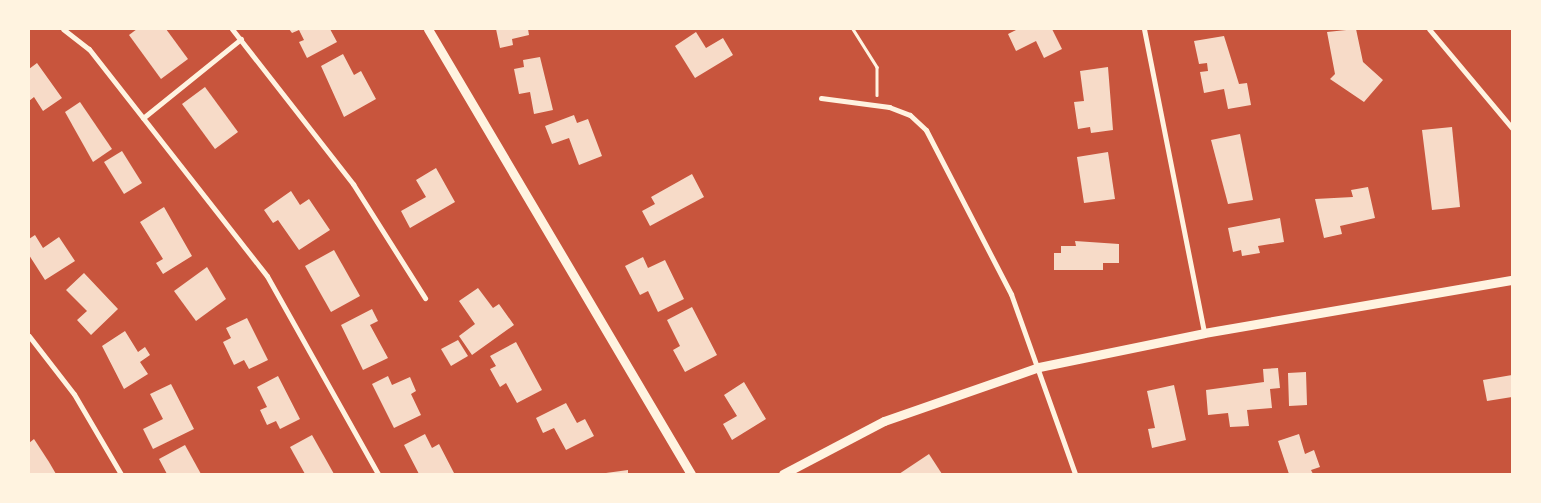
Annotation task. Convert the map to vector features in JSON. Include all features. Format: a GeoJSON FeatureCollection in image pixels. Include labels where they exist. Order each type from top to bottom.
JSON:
{"type":"FeatureCollection","features":[{"type":"Feature","properties":{"kind":"main road"},"geometry":{"type":"LineString","coordinates":[[428,29],[691,474]]}},
{"type":"Feature","properties":{"kind":"main road"},"geometry":{"type":"LineString","coordinates":[[783,474],[884,421],[1039,368],[1204,333],[1512,280]]}},
{"type":"Feature","properties":{"kind":"street"},"geometry":{"type":"LineString","coordinates":[[63,29],[90,49],[267,276],[378,474]]}},
{"type":"Feature","properties":{"kind":"street"},"geometry":{"type":"LineString","coordinates":[[232,29],[353,184],[425,298]]}},
{"type":"Feature","properties":{"kind":"street"},"geometry":{"type":"LineString","coordinates":[[1144,29],[1204,333]]}},
{"type":"Feature","properties":{"kind":"street"},"geometry":{"type":"LineString","coordinates":[[1430,29],[1512,128]]}},
{"type":"Feature","properties":{"kind":"street"},"geometry":{"type":"LineString","coordinates":[[143,118],[241,39]]}},
{"type":"Feature","properties":{"kind":"street"},"geometry":{"type":"LineString","coordinates":[[821,98],[877,105],[910,115],[929,136],[996,264],[1039,368],[1075,474]]}},
{"type":"Feature","properties":{"kind":"street"},"geometry":{"type":"LineString","coordinates":[[29,336],[79,402],[121,474]]}},
{"type":"Feature","properties":{"kind":"path"},"geometry":{"type":"LineString","coordinates":[[853,29],[877,67],[877,105]]}},
{"type":"Feature","properties":{"kind":"building"},"geometry":{"type":"Polygon","coordinates":[[[137,29],[166,29],[188,59],[161,79],[129,35],[137,29]]]}},
{"type":"Feature","properties":{"kind":"building"},"geometry":{"type":"Polygon","coordinates":[[[289,29],[330,29],[337,42],[307,58],[299,42],[304,40],[299,30],[292,33],[289,29]]]}},
{"type":"Feature","properties":{"kind":"building"},"geometry":{"type":"Polygon","coordinates":[[[496,29],[528,29],[529,35],[512,39],[513,45],[500,48],[496,29]]]}},
{"type":"Feature","properties":{"kind":"building"},"geometry":{"type":"Polygon","coordinates":[[[1018,29],[1052,29],[1062,49],[1044,58],[1036,41],[1016,51],[1008,34],[1018,29]]]}},
{"type":"Feature","properties":{"kind":"building"},"geometry":{"type":"Polygon","coordinates":[[[1356,29],[1363,62],[1383,80],[1364,102],[1330,79],[1335,74],[1327,32],[1356,29]]]}},
{"type":"Feature","properties":{"kind":"building"},"geometry":{"type":"Polygon","coordinates":[[[696,32],[706,48],[723,38],[733,55],[695,78],[675,46],[696,32]]]}},
{"type":"Feature","properties":{"kind":"building"},"geometry":{"type":"Polygon","coordinates":[[[1224,36],[1239,84],[1247,83],[1251,105],[1228,109],[1224,89],[1204,93],[1200,72],[1208,71],[1207,63],[1199,64],[1194,41],[1224,36]]]}},
{"type":"Feature","properties":{"kind":"building"},"geometry":{"type":"Polygon","coordinates":[[[343,54],[354,75],[361,71],[376,99],[344,117],[321,66],[343,54]]]}},
{"type":"Feature","properties":{"kind":"building"},"geometry":{"type":"Polygon","coordinates":[[[540,57],[553,110],[534,114],[530,92],[519,94],[514,69],[524,67],[523,60],[540,57]]]}},
{"type":"Feature","properties":{"kind":"building"},"geometry":{"type":"Polygon","coordinates":[[[37,63],[62,98],[43,111],[34,97],[29,101],[29,69],[37,63]]]}},
{"type":"Feature","properties":{"kind":"building"},"geometry":{"type":"Polygon","coordinates":[[[1108,67],[1113,130],[1091,133],[1090,127],[1078,129],[1074,102],[1084,101],[1080,71],[1108,67]]]}},
{"type":"Feature","properties":{"kind":"building"},"geometry":{"type":"Polygon","coordinates":[[[205,87],[238,132],[215,149],[182,104],[205,87]]]}},
{"type":"Feature","properties":{"kind":"building"},"geometry":{"type":"Polygon","coordinates":[[[80,102],[112,149],[93,162],[65,112],[80,102]]]}},
{"type":"Feature","properties":{"kind":"building"},"geometry":{"type":"Polygon","coordinates":[[[574,115],[577,123],[588,119],[602,156],[579,165],[569,138],[552,144],[545,126],[574,115]]]}},
{"type":"Feature","properties":{"kind":"building"},"geometry":{"type":"Polygon","coordinates":[[[1452,127],[1460,207],[1432,210],[1422,130],[1452,127]]]}},
{"type":"Feature","properties":{"kind":"building"},"geometry":{"type":"Polygon","coordinates":[[[1240,134],[1253,200],[1228,204],[1211,140],[1240,134]]]}},
{"type":"Feature","properties":{"kind":"building"},"geometry":{"type":"Polygon","coordinates":[[[122,151],[142,183],[124,194],[104,162],[122,151]]]}},
{"type":"Feature","properties":{"kind":"building"},"geometry":{"type":"Polygon","coordinates":[[[1108,152],[1115,199],[1084,203],[1077,157],[1108,152]]]}},
{"type":"Feature","properties":{"kind":"building"},"geometry":{"type":"Polygon","coordinates":[[[436,168],[455,202],[410,228],[401,211],[426,197],[416,180],[436,168]]]}},
{"type":"Feature","properties":{"kind":"building"},"geometry":{"type":"Polygon","coordinates":[[[692,174],[704,197],[650,226],[642,211],[655,204],[651,197],[692,174]]]}},
{"type":"Feature","properties":{"kind":"building"},"geometry":{"type":"Polygon","coordinates":[[[1368,187],[1375,218],[1340,226],[1342,234],[1324,238],[1315,199],[1353,197],[1351,190],[1368,187]]]}},
{"type":"Feature","properties":{"kind":"building"},"geometry":{"type":"Polygon","coordinates":[[[291,191],[300,205],[309,199],[330,230],[299,250],[278,220],[273,223],[264,210],[291,191]]]}},
{"type":"Feature","properties":{"kind":"building"},"geometry":{"type":"Polygon","coordinates":[[[164,207],[192,256],[163,274],[156,263],[163,259],[140,222],[164,207]]]}},
{"type":"Feature","properties":{"kind":"building"},"geometry":{"type":"Polygon","coordinates":[[[1280,218],[1284,242],[1258,246],[1260,253],[1242,256],[1241,250],[1233,252],[1228,228],[1280,218]]]}},
{"type":"Feature","properties":{"kind":"building"},"geometry":{"type":"Polygon","coordinates":[[[35,235],[43,248],[59,237],[75,261],[45,280],[29,255],[29,239],[35,235]]]}},
{"type":"Feature","properties":{"kind":"building"},"geometry":{"type":"Polygon","coordinates":[[[1075,241],[1119,244],[1119,263],[1103,263],[1103,270],[1054,270],[1054,253],[1061,253],[1061,246],[1076,246],[1075,241]]]}},
{"type":"Feature","properties":{"kind":"building"},"geometry":{"type":"Polygon","coordinates":[[[334,250],[360,296],[331,312],[305,266],[334,250]]]}},
{"type":"Feature","properties":{"kind":"building"},"geometry":{"type":"Polygon","coordinates":[[[643,257],[648,268],[665,260],[684,299],[658,312],[648,291],[640,295],[625,266],[643,257]]]}},
{"type":"Feature","properties":{"kind":"building"},"geometry":{"type":"Polygon","coordinates":[[[207,267],[226,299],[196,321],[174,291],[207,267]]]}},
{"type":"Feature","properties":{"kind":"building"},"geometry":{"type":"Polygon","coordinates":[[[84,273],[118,309],[91,335],[77,320],[87,311],[66,290],[84,273]]]}},
{"type":"Feature","properties":{"kind":"building"},"geometry":{"type":"Polygon","coordinates":[[[478,288],[493,308],[499,304],[514,325],[472,355],[459,336],[475,324],[459,301],[478,288]]]}},
{"type":"Feature","properties":{"kind":"building"},"geometry":{"type":"Polygon","coordinates":[[[692,307],[717,355],[685,372],[673,350],[680,346],[667,320],[692,307]]]}},
{"type":"Feature","properties":{"kind":"building"},"geometry":{"type":"Polygon","coordinates":[[[372,309],[378,321],[370,325],[388,358],[363,370],[341,325],[372,309]]]}},
{"type":"Feature","properties":{"kind":"building"},"geometry":{"type":"Polygon","coordinates":[[[247,318],[268,360],[249,369],[244,360],[234,365],[223,342],[231,338],[226,328],[247,318]]]}},
{"type":"Feature","properties":{"kind":"building"},"geometry":{"type":"Polygon","coordinates":[[[125,331],[138,352],[145,347],[150,355],[140,362],[148,374],[124,389],[102,346],[125,331]]]}},
{"type":"Feature","properties":{"kind":"building"},"geometry":{"type":"Polygon","coordinates":[[[458,340],[468,356],[451,366],[441,349],[458,340]]]}},
{"type":"Feature","properties":{"kind":"building"},"geometry":{"type":"Polygon","coordinates":[[[516,342],[542,390],[517,403],[506,383],[500,387],[490,369],[496,366],[490,356],[516,342]]]}},
{"type":"Feature","properties":{"kind":"building"},"geometry":{"type":"Polygon","coordinates":[[[1278,368],[1280,388],[1270,389],[1272,408],[1247,410],[1249,426],[1230,427],[1228,413],[1208,415],[1206,390],[1264,382],[1263,369],[1278,368]]]}},
{"type":"Feature","properties":{"kind":"building"},"geometry":{"type":"Polygon","coordinates":[[[1306,372],[1307,405],[1289,406],[1288,373],[1306,372]]]}},
{"type":"Feature","properties":{"kind":"building"},"geometry":{"type":"Polygon","coordinates":[[[1512,375],[1512,397],[1487,401],[1483,380],[1512,375]]]}},
{"type":"Feature","properties":{"kind":"building"},"geometry":{"type":"Polygon","coordinates":[[[278,376],[300,419],[280,429],[276,421],[267,425],[260,410],[267,407],[257,387],[278,376]]]}},
{"type":"Feature","properties":{"kind":"building"},"geometry":{"type":"Polygon","coordinates":[[[388,376],[392,385],[410,377],[416,391],[411,394],[421,415],[394,428],[372,384],[388,376]]]}},
{"type":"Feature","properties":{"kind":"building"},"geometry":{"type":"Polygon","coordinates":[[[744,382],[766,419],[732,440],[723,424],[737,416],[724,395],[744,382]]]}},
{"type":"Feature","properties":{"kind":"building"},"geometry":{"type":"Polygon","coordinates":[[[171,384],[194,429],[153,449],[143,429],[163,419],[150,394],[171,384]]]}},
{"type":"Feature","properties":{"kind":"building"},"geometry":{"type":"Polygon","coordinates":[[[1174,385],[1186,440],[1152,448],[1148,429],[1155,428],[1147,391],[1174,385]]]}},
{"type":"Feature","properties":{"kind":"building"},"geometry":{"type":"Polygon","coordinates":[[[566,403],[577,423],[585,419],[594,436],[566,450],[554,428],[543,433],[536,418],[566,403]]]}},
{"type":"Feature","properties":{"kind":"building"},"geometry":{"type":"Polygon","coordinates":[[[425,434],[432,448],[439,444],[454,473],[419,474],[404,445],[425,434]]]}},
{"type":"Feature","properties":{"kind":"building"},"geometry":{"type":"Polygon","coordinates":[[[1299,434],[1305,454],[1314,450],[1320,467],[1311,470],[1313,474],[1289,474],[1278,441],[1299,434]]]}},
{"type":"Feature","properties":{"kind":"building"},"geometry":{"type":"Polygon","coordinates":[[[312,435],[334,474],[305,474],[290,447],[312,435]]]}},
{"type":"Feature","properties":{"kind":"building"},"geometry":{"type":"Polygon","coordinates":[[[34,439],[56,474],[29,474],[29,443],[34,439]]]}},
{"type":"Feature","properties":{"kind":"building"},"geometry":{"type":"Polygon","coordinates":[[[185,445],[201,474],[167,474],[159,459],[185,445]]]}},
{"type":"Feature","properties":{"kind":"building"},"geometry":{"type":"Polygon","coordinates":[[[929,454],[942,474],[899,474],[929,454]]]}},
{"type":"Feature","properties":{"kind":"building"},"geometry":{"type":"Polygon","coordinates":[[[628,470],[628,474],[606,474],[606,473],[628,470]]]}}]}
